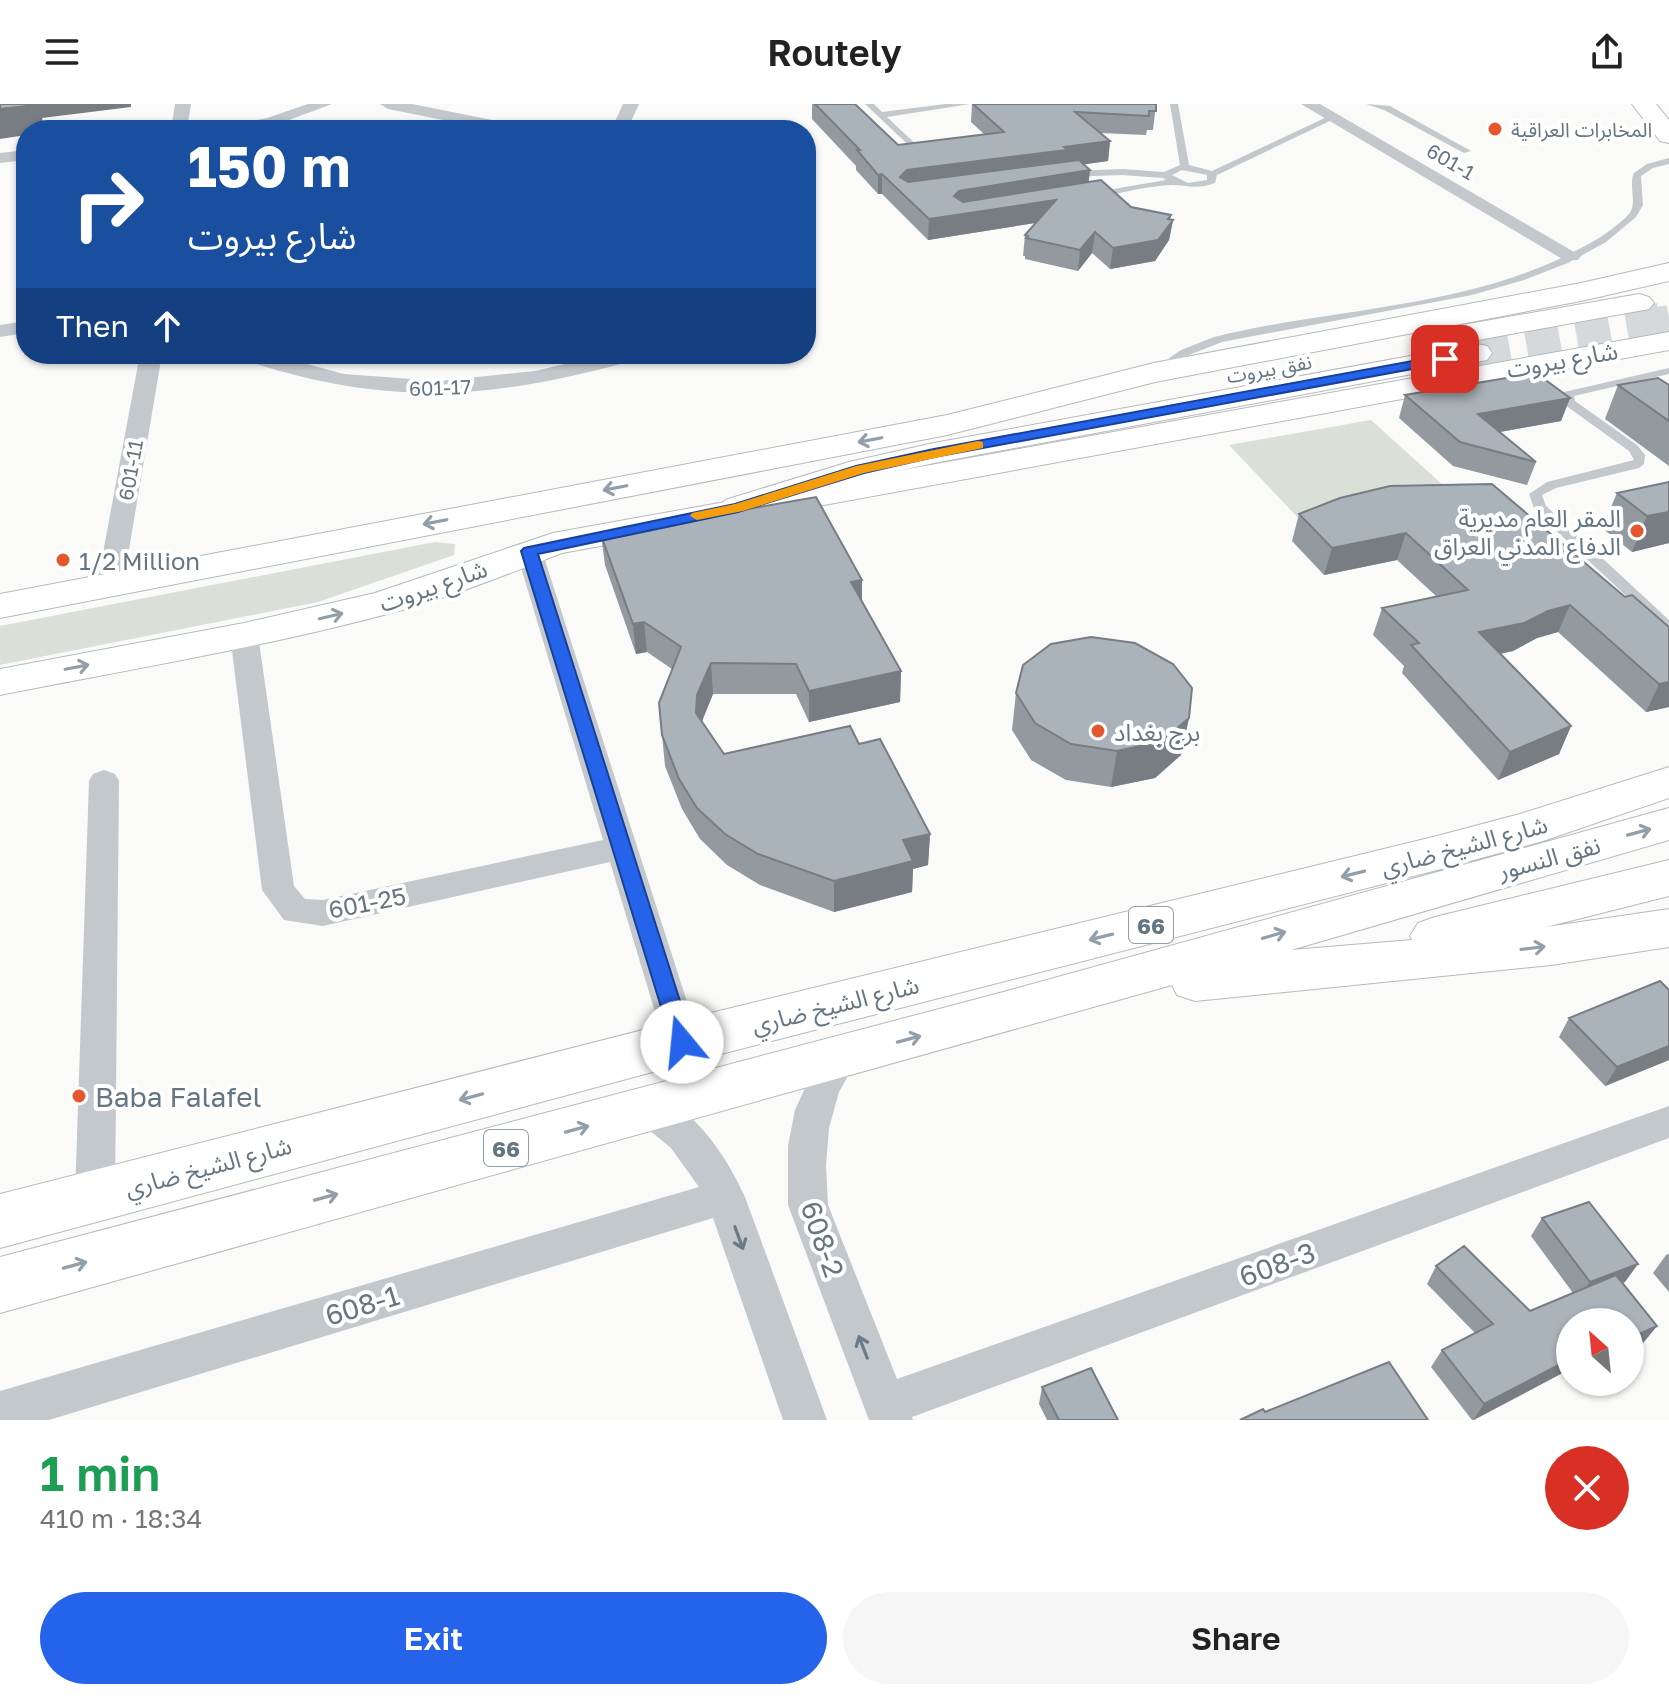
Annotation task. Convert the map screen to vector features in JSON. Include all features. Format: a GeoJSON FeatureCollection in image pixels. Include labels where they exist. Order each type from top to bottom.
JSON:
{"type":"FeatureCollection","features":[{"type":"Feature","properties":{"kind":"main road"},"geometry":{"type":"LineString","coordinates":[[1644,104],[1669,136]]}},
{"type":"Feature","properties":{"kind":"main road"},"geometry":{"type":"LineString","coordinates":[[0,606],[947,425],[1154,373],[1581,292],[1669,272]]}},
{"type":"Feature","properties":{"kind":"main road"},"geometry":{"type":"LineString","coordinates":[[1581,292],[1645,287],[1669,290]]}},
{"type":"Feature","properties":{"kind":"main road","name":"نفق بيروت"},"geometry":{"type":"LineString","coordinates":[[947,425],[1639,303]]}},
{"type":"Feature","properties":{"kind":"main road","name":"شارع بيروت"},"geometry":{"type":"LineString","coordinates":[[0,682],[244,635],[384,603],[461,579],[529,551],[738,508],[1658,341]]}},
{"type":"Feature","properties":{"kind":"main road","name":"نفق بيروت"},"geometry":{"type":"LineString","coordinates":[[738,508],[861,469],[934,453],[1476,353]]}},
{"type":"Feature","properties":{"kind":"main road"},"geometry":{"type":"LineString","coordinates":[[512,507],[529,551]]}},
{"type":"Feature","properties":{"kind":"main road"},"geometry":{"type":"LineString","coordinates":[[1617,801],[1669,772]]}},
{"type":"Feature","properties":{"kind":"main road","name":"شارع الشيخ ضاري"},"geometry":{"type":"LineString","coordinates":[[0,1221],[682,1042],[1437,853],[1617,801],[1669,782]]}},
{"type":"Feature","properties":{"kind":"main road","name":"نفق النسور"},"geometry":{"type":"LineString","coordinates":[[1429,891],[1669,824]]}},
{"type":"Feature","properties":{"kind":"main road"},"geometry":{"type":"LineString","coordinates":[[1287,969],[1669,878]]}},
{"type":"Feature","properties":{"kind":"main road","name":"شارع الشيخ ضاري"},"geometry":{"type":"LineString","coordinates":[[0,1285],[1011,1011],[1429,891]]}},
{"type":"Feature","properties":{"kind":"main road","name":"شارع الشيخ ضاري"},"geometry":{"type":"LineString","coordinates":[[1011,1011],[1287,969],[1432,959],[1607,939],[1669,928]]}},
{"type":"Feature","properties":{"kind":"street"},"geometry":{"type":"LineString","coordinates":[[276,120],[324,104]]}},
{"type":"Feature","properties":{"kind":"street"},"geometry":{"type":"LineString","coordinates":[[388,104],[467,120]]}},
{"type":"Feature","properties":{"kind":"street","name":"601-1"},"geometry":{"type":"LineString","coordinates":[[1309,104],[1571,256]]}},
{"type":"Feature","properties":{"kind":"street","name":"601-11"},"geometry":{"type":"LineString","coordinates":[[110,585],[149,364]]}},
{"type":"Feature","properties":{"kind":"street","name":"601-17"},"geometry":{"type":"LineString","coordinates":[[277,364],[310,376],[374,387],[447,390],[518,381],[589,364]]}},
{"type":"Feature","properties":{"kind":"street"},"geometry":{"type":"LineString","coordinates":[[529,551],[682,1042]]}},
{"type":"Feature","properties":{"kind":"street","name":"601-25"},"geometry":{"type":"LineString","coordinates":[[244,635],[278,890],[296,911],[323,913],[622,848]]}},
{"type":"Feature","properties":{"kind":"street"},"geometry":{"type":"LineString","coordinates":[[95,1196],[104,781]]}},
{"type":"Feature","properties":{"kind":"street","name":"608-2"},"geometry":{"type":"LineString","coordinates":[[840,1058],[823,1080],[813,1109],[805,1172],[808,1205],[888,1413]]}},
{"type":"Feature","properties":{"kind":"street"},"geometry":{"type":"LineString","coordinates":[[650,1109],[673,1123],[695,1145],[725,1197],[805,1420]]}},
{"type":"Feature","properties":{"kind":"street","name":"608-3"},"geometry":{"type":"LineString","coordinates":[[888,1413],[1669,1122]]}},
{"type":"Feature","properties":{"kind":"street","name":"608-1"},"geometry":{"type":"LineString","coordinates":[[0,1413],[725,1197]]}},
{"type":"Feature","properties":{"kind":"lane"},"geometry":{"type":"LineString","coordinates":[[869,104],[918,151]]}},
{"type":"Feature","properties":{"kind":"lane"},"geometry":{"type":"LineString","coordinates":[[880,115],[966,104]]}},
{"type":"Feature","properties":{"kind":"lane"},"geometry":{"type":"LineString","coordinates":[[1174,104],[1185,167]]}},
{"type":"Feature","properties":{"kind":"lane"},"geometry":{"type":"LineString","coordinates":[[1370,104],[1393,111],[1467,151]]}},
{"type":"Feature","properties":{"kind":"lane"},"geometry":{"type":"LineString","coordinates":[[1170,179],[1172,170],[1185,167],[1212,174],[1332,118]]}},
{"type":"Feature","properties":{"kind":"lane"},"geometry":{"type":"LineString","coordinates":[[1154,373],[1177,355],[1209,341],[1480,290],[1522,277],[1602,240],[1633,215],[1638,204],[1634,188],[1637,175],[1650,166],[1669,161]]}},
{"type":"Feature","properties":{"kind":"lane"},"geometry":{"type":"LineString","coordinates":[[1051,176],[1103,172],[1200,185],[1212,181],[1212,174]]}},
{"type":"Feature","properties":{"kind":"lane"},"geometry":{"type":"LineString","coordinates":[[1083,197],[1170,179]]}},
{"type":"Feature","properties":{"kind":"lane"},"geometry":{"type":"LineString","coordinates":[[1669,371],[1568,394],[1569,402],[1633,448],[1640,461],[1635,465],[1552,485],[1535,494],[1540,508],[1669,628]]}},
{"type":"Feature","properties":{"kind":"shaded area"},"geometry":{"type":"Polygon","coordinates":[[[1371,420],[1454,495],[1303,523],[1229,445],[1371,420]]]}},
{"type":"Feature","properties":{"kind":"shaded area"},"geometry":{"type":"Polygon","coordinates":[[[435,542],[455,544],[454,555],[318,602],[0,665],[0,626],[435,542]]]}},
{"type":"Feature","properties":{"kind":"building"},"geometry":{"type":"Polygon","coordinates":[[[0,104],[35,104],[36,105],[0,109],[0,104]]]}},
{"type":"Feature","properties":{"kind":"building"},"geometry":{"type":"Polygon","coordinates":[[[815,104],[855,104],[898,145],[1004,132],[973,104],[1156,104],[1156,111],[1149,111],[1149,116],[1075,112],[1110,141],[1064,147],[1067,150],[907,170],[900,177],[908,182],[1079,160],[1090,170],[959,191],[954,196],[963,202],[1101,180],[1131,207],[1171,215],[1168,219],[1173,220],[1158,240],[1113,248],[1095,232],[1080,250],[1026,238],[1028,236],[1025,235],[1056,200],[929,219],[882,174],[878,175],[857,150],[860,150],[815,104]]]}},
{"type":"Feature","properties":{"kind":"building"},"geometry":{"type":"Polygon","coordinates":[[[1536,373],[1570,398],[1478,414],[1536,462],[1460,442],[1405,395],[1536,373]]]}},
{"type":"Feature","properties":{"kind":"building"},"geometry":{"type":"Polygon","coordinates":[[[1658,378],[1669,385],[1669,421],[1618,385],[1658,378]]]}},
{"type":"Feature","properties":{"kind":"building"},"geometry":{"type":"Polygon","coordinates":[[[1669,482],[1669,512],[1647,516],[1617,493],[1669,482]]]}},
{"type":"Feature","properties":{"kind":"building"},"geometry":{"type":"Polygon","coordinates":[[[1492,484],[1625,597],[1632,595],[1669,627],[1669,682],[1659,684],[1570,605],[1548,611],[1524,623],[1479,632],[1571,726],[1510,752],[1411,645],[1419,643],[1382,608],[1468,590],[1406,533],[1332,548],[1299,514],[1340,498],[1390,486],[1492,484]]]}},
{"type":"Feature","properties":{"kind":"building"},"geometry":{"type":"Polygon","coordinates":[[[816,497],[862,580],[851,582],[901,671],[809,691],[796,664],[711,663],[697,695],[696,713],[724,754],[850,726],[859,744],[880,739],[930,834],[903,840],[913,861],[834,881],[758,854],[725,834],[697,808],[679,779],[662,735],[659,703],[681,647],[644,622],[633,624],[601,535],[816,497]]]}},
{"type":"Feature","properties":{"kind":"building"},"geometry":{"type":"Polygon","coordinates":[[[1091,637],[1135,643],[1173,664],[1192,688],[1189,718],[1162,741],[1117,751],[1071,744],[1035,723],[1016,693],[1023,665],[1051,644],[1091,637]]]}},
{"type":"Feature","properties":{"kind":"building"},"geometry":{"type":"Polygon","coordinates":[[[1660,981],[1669,990],[1669,1046],[1617,1067],[1569,1018],[1660,981]]]}},
{"type":"Feature","properties":{"kind":"building"},"geometry":{"type":"Polygon","coordinates":[[[1589,1202],[1638,1264],[1590,1282],[1542,1218],[1589,1202]]]}},
{"type":"Feature","properties":{"kind":"building"},"geometry":{"type":"Polygon","coordinates":[[[1464,1246],[1530,1311],[1616,1275],[1643,1308],[1556,1308],[1556,1366],[1484,1404],[1442,1350],[1493,1324],[1436,1266],[1464,1246]]]}},
{"type":"Feature","properties":{"kind":"building"},"geometry":{"type":"Polygon","coordinates":[[[1644,1310],[1657,1326],[1644,1332],[1644,1310]]]}},
{"type":"Feature","properties":{"kind":"building"},"geometry":{"type":"Polygon","coordinates":[[[1389,1362],[1428,1420],[1240,1420],[1263,1409],[1265,1412],[1389,1362]]]}},
{"type":"Feature","properties":{"kind":"building"},"geometry":{"type":"Polygon","coordinates":[[[1091,1368],[1118,1420],[1059,1420],[1042,1387],[1091,1368]]]}},
{"type":"Feature","properties":{"kind":"tunnel"},"geometry":{"type":"LineString","coordinates":[[1476,353],[1669,318],[1658,320]]}},
{"type":"Feature","properties":{"kind":"slow traffic"},"geometry":{"type":"LineString","coordinates":[[697,516],[738,508],[861,469],[978,445]]}},
{"type":"Feature","properties":{"kind":"place","name":"المخابرات العراقية"},"geometry":{"type":"Point","coordinates":[1495,129]}},
{"type":"Feature","properties":{"kind":"place","name":"المقر العام مديرية الدفاع المدني العراق"},"geometry":{"type":"Point","coordinates":[1637,531]}},
{"type":"Feature","properties":{"kind":"place","name":"1/2 Million"},"geometry":{"type":"Point","coordinates":[63,560]}},
{"type":"Feature","properties":{"kind":"place","name":"برج بغداد"},"geometry":{"type":"Point","coordinates":[1098,731]}},
{"type":"Feature","properties":{"kind":"place","name":"Baba Falafel"},"geometry":{"type":"Point","coordinates":[79,1096]}},
{"type":"Feature","properties":{"kind":"route"},"geometry":{"type":"LineString","coordinates":[[682,1042],[529,551],[738,508],[861,469],[934,453],[1445,359]]}}]}
